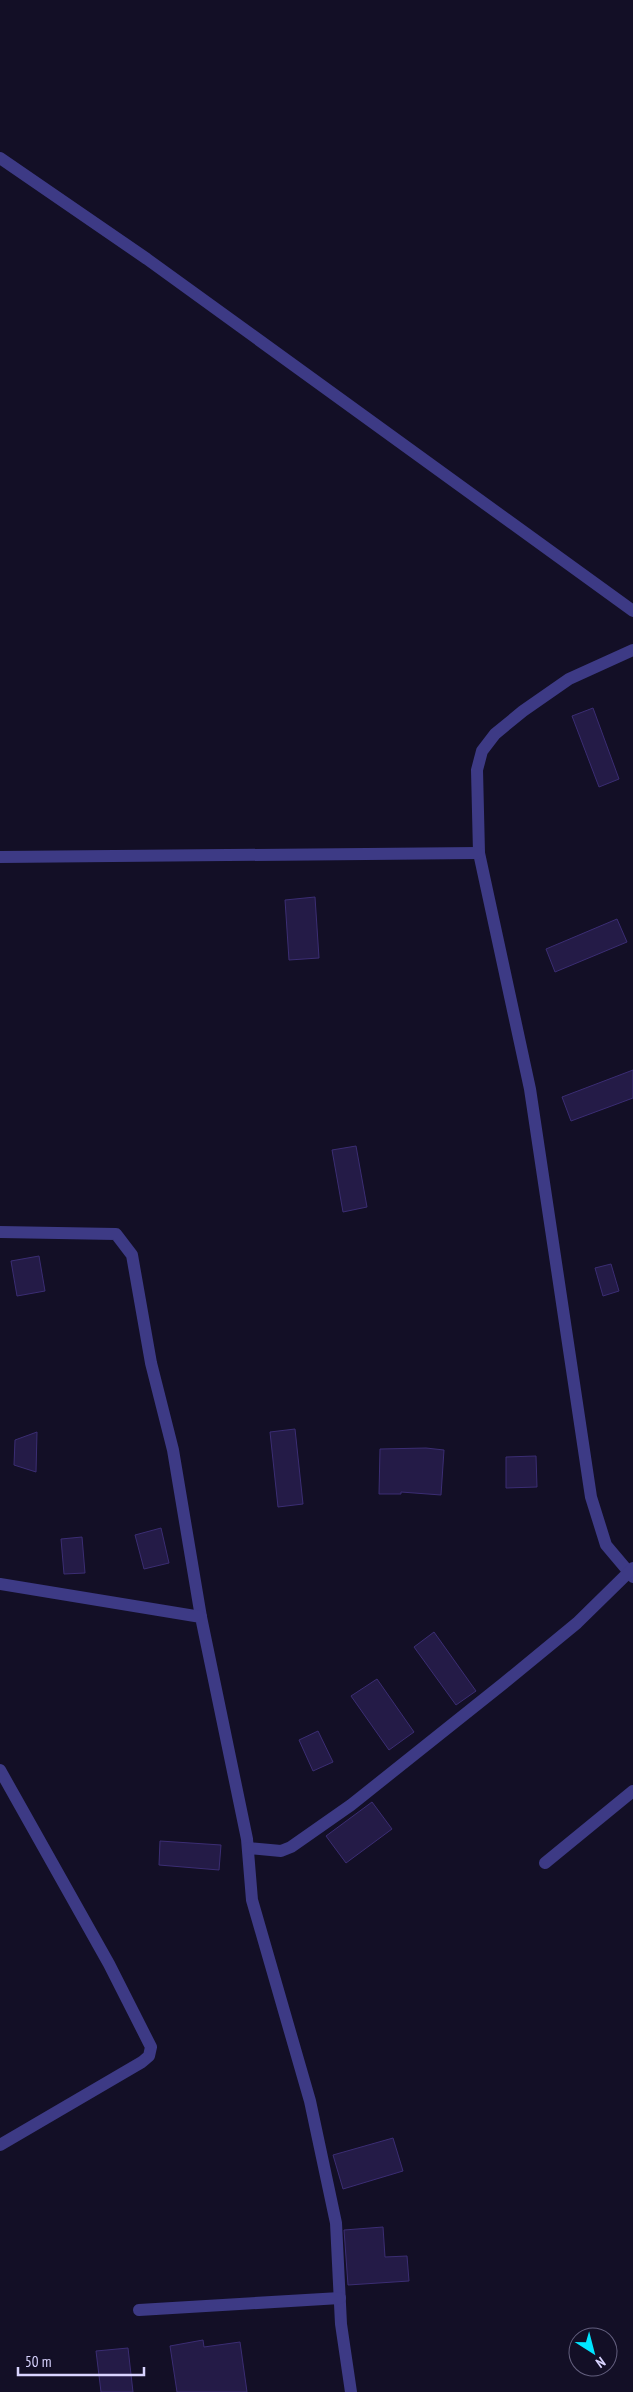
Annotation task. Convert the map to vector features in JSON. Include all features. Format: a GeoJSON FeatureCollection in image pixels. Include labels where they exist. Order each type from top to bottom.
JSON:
{"type":"FeatureCollection","features":[{"type":"Feature","properties":{"kind":"street"},"geometry":{"type":"LineString","coordinates":[[0,158],[147,259],[633,610]]}},
{"type":"Feature","properties":{"kind":"street"},"geometry":{"type":"LineString","coordinates":[[248,1848],[281,1851],[291,1847],[321,1826],[504,1683],[577,1622],[632,1572],[606,1545],[591,1497],[530,1089],[479,853],[477,770],[482,751],[495,734],[516,716],[569,679],[633,650]]}},
{"type":"Feature","properties":{"kind":"street"},"geometry":{"type":"LineString","coordinates":[[0,857],[479,853]]}},
{"type":"Feature","properties":{"kind":"street"},"geometry":{"type":"LineString","coordinates":[[0,1232],[116,1234],[132,1255],[150,1363],[173,1450],[202,1617],[248,1848],[252,1900],[310,2101],[336,2223],[340,2298],[346,2363],[351,2392]]}},
{"type":"Feature","properties":{"kind":"street"},"geometry":{"type":"LineString","coordinates":[[0,1584],[202,1617]]}},
{"type":"Feature","properties":{"kind":"street"},"geometry":{"type":"LineString","coordinates":[[0,1770],[109,1964],[151,2047],[149,2056],[142,2062],[0,2145]]}},
{"type":"Feature","properties":{"kind":"street"},"geometry":{"type":"LineString","coordinates":[[545,1863],[633,1791]]}},
{"type":"Feature","properties":{"kind":"street"},"geometry":{"type":"LineString","coordinates":[[139,2310],[340,2298]]}},
{"type":"Feature","properties":{"kind":"building"},"geometry":{"type":"Polygon","coordinates":[[[593,708],[619,779],[599,787],[572,716],[593,708]]]}},
{"type":"Feature","properties":{"kind":"building"},"geometry":{"type":"Polygon","coordinates":[[[315,897],[319,958],[289,960],[285,900],[315,897]]]}},
{"type":"Feature","properties":{"kind":"building"},"geometry":{"type":"Polygon","coordinates":[[[617,919],[627,942],[555,972],[546,949],[617,919]]]}},
{"type":"Feature","properties":{"kind":"building"},"geometry":{"type":"Polygon","coordinates":[[[633,1070],[633,1098],[571,1121],[562,1097],[633,1070]]]}},
{"type":"Feature","properties":{"kind":"building"},"geometry":{"type":"Polygon","coordinates":[[[356,1146],[367,1207],[343,1212],[332,1150],[356,1146]]]}},
{"type":"Feature","properties":{"kind":"building"},"geometry":{"type":"Polygon","coordinates":[[[39,1256],[45,1291],[17,1296],[11,1261],[39,1256]]]}},
{"type":"Feature","properties":{"kind":"building"},"geometry":{"type":"Polygon","coordinates":[[[611,1264],[619,1291],[603,1296],[595,1268],[611,1264]]]}},
{"type":"Feature","properties":{"kind":"building"},"geometry":{"type":"Polygon","coordinates":[[[295,1429],[303,1504],[278,1507],[270,1432],[295,1429]]]}},
{"type":"Feature","properties":{"kind":"building"},"geometry":{"type":"Polygon","coordinates":[[[37,1432],[36,1472],[14,1465],[15,1440],[37,1432]]]}},
{"type":"Feature","properties":{"kind":"building"},"geometry":{"type":"Polygon","coordinates":[[[426,1448],[444,1450],[441,1495],[401,1492],[401,1494],[379,1494],[380,1449],[426,1448]]]}},
{"type":"Feature","properties":{"kind":"building"},"geometry":{"type":"Polygon","coordinates":[[[536,1456],[537,1487],[506,1488],[506,1457],[536,1456]]]}},
{"type":"Feature","properties":{"kind":"building"},"geometry":{"type":"Polygon","coordinates":[[[161,1528],[169,1563],[144,1569],[135,1535],[161,1528]]]}},
{"type":"Feature","properties":{"kind":"building"},"geometry":{"type":"Polygon","coordinates":[[[82,1537],[85,1573],[64,1574],[61,1539],[82,1537]]]}},
{"type":"Feature","properties":{"kind":"building"},"geometry":{"type":"Polygon","coordinates":[[[434,1632],[476,1691],[456,1705],[414,1647],[434,1632]]]}},
{"type":"Feature","properties":{"kind":"building"},"geometry":{"type":"Polygon","coordinates":[[[377,1679],[414,1732],[389,1750],[351,1696],[377,1679]]]}},
{"type":"Feature","properties":{"kind":"building"},"geometry":{"type":"Polygon","coordinates":[[[318,1731],[333,1762],[313,1771],[299,1740],[318,1731]]]}},
{"type":"Feature","properties":{"kind":"building"},"geometry":{"type":"Polygon","coordinates":[[[372,1802],[392,1829],[346,1863],[326,1836],[372,1802]]]}},
{"type":"Feature","properties":{"kind":"building"},"geometry":{"type":"Polygon","coordinates":[[[160,1841],[221,1845],[219,1870],[159,1865],[160,1841]]]}},
{"type":"Feature","properties":{"kind":"building"},"geometry":{"type":"Polygon","coordinates":[[[393,2138],[403,2171],[343,2189],[333,2155],[393,2138]]]}},
{"type":"Feature","properties":{"kind":"building"},"geometry":{"type":"Polygon","coordinates":[[[383,2227],[385,2257],[407,2256],[409,2281],[348,2285],[344,2230],[383,2227]]]}},
{"type":"Feature","properties":{"kind":"building"},"geometry":{"type":"Polygon","coordinates":[[[203,2340],[204,2347],[240,2342],[247,2392],[177,2392],[170,2346],[203,2340]]]}},
{"type":"Feature","properties":{"kind":"building"},"geometry":{"type":"Polygon","coordinates":[[[128,2348],[133,2392],[101,2392],[96,2351],[128,2348]]]}}]}
